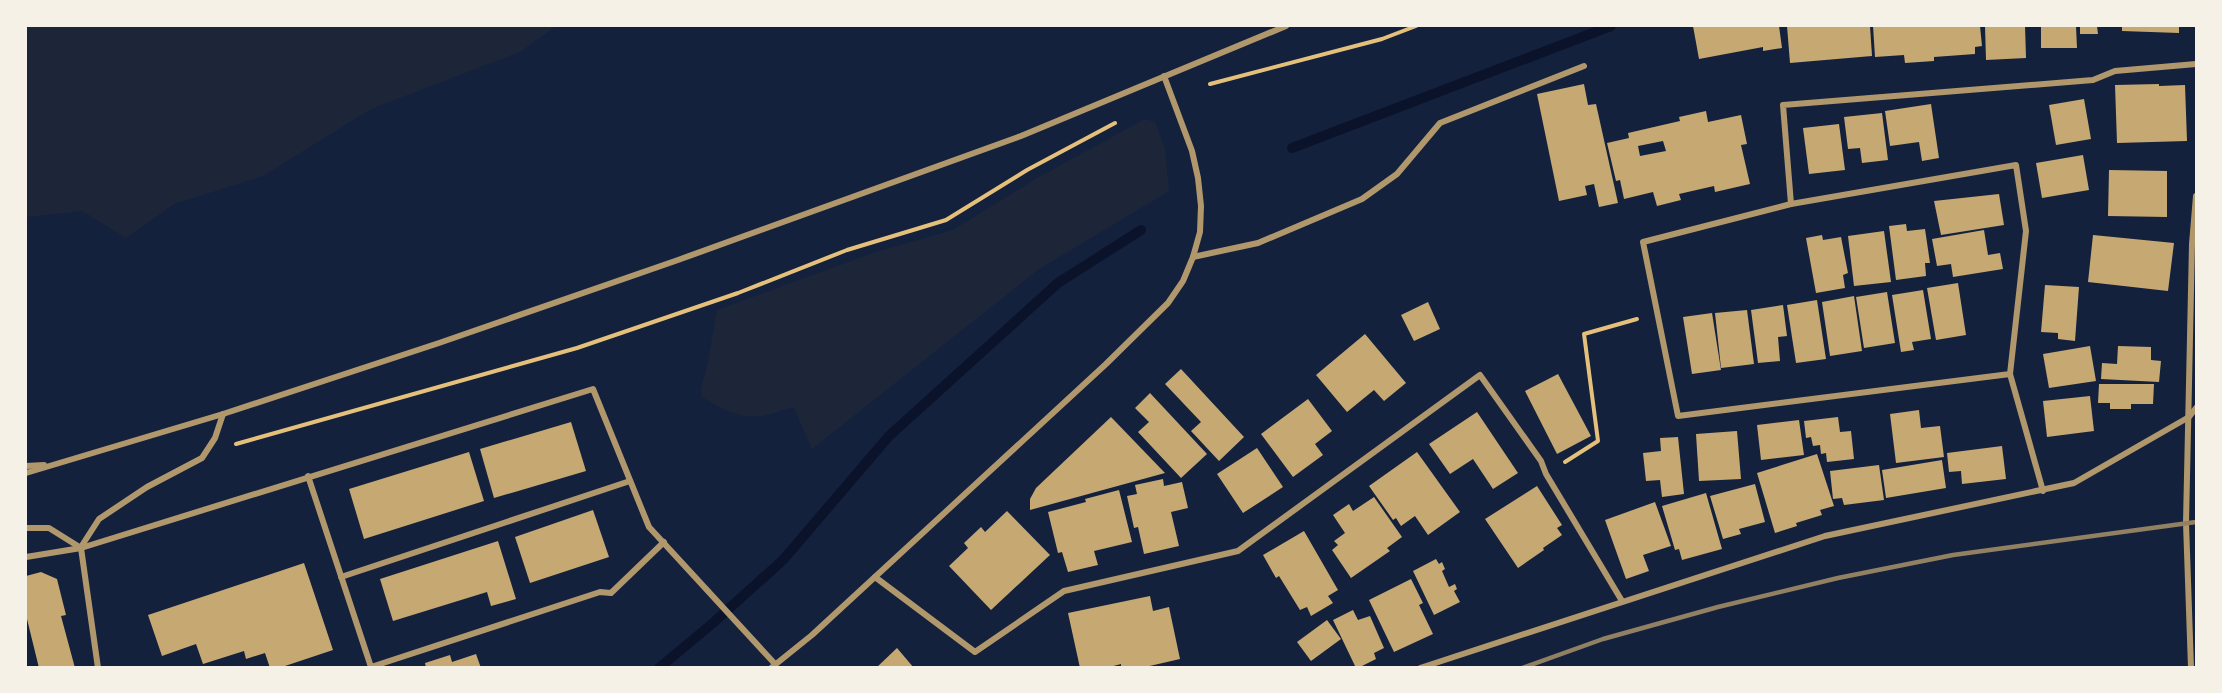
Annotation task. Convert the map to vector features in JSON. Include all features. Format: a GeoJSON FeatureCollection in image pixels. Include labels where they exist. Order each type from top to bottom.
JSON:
{"type":"FeatureCollection","features":[{"type":"Feature","properties":{"kind":"street"},"geometry":{"type":"LineString","coordinates":[[26,473],[223,414],[439,343],[689,256],[1021,136],[1286,26]]}},
{"type":"Feature","properties":{"kind":"street"},"geometry":{"type":"LineString","coordinates":[[1791,204],[1783,105],[2093,80],[2115,71],[2196,64]]}},
{"type":"Feature","properties":{"kind":"street"},"geometry":{"type":"LineString","coordinates":[[1193,257],[1258,243],[1362,199],[1397,174],[1440,123],[1584,66]]}},
{"type":"Feature","properties":{"kind":"street"},"geometry":{"type":"LineString","coordinates":[[26,556],[81,548],[593,388],[649,526],[742,627],[773,666],[812,635],[1106,364],[1168,303],[1183,281],[1200,232],[1201,206],[1192,151],[1164,76]]}},
{"type":"Feature","properties":{"kind":"street"},"geometry":{"type":"LineString","coordinates":[[2010,374],[1678,416],[1643,242],[1791,204],[2016,165],[2026,231],[2010,374],[2043,491]]}},
{"type":"Feature","properties":{"kind":"street"},"geometry":{"type":"LineString","coordinates":[[2191,668],[2186,523],[2192,244],[2196,196]]}},
{"type":"Feature","properties":{"kind":"street"},"geometry":{"type":"LineString","coordinates":[[875,577],[975,652],[1064,591],[1238,551],[1480,375],[1541,461],[1546,474],[1622,601]]}},
{"type":"Feature","properties":{"kind":"street"},"geometry":{"type":"LineString","coordinates":[[1420,668],[1825,536],[2074,483],[2189,417],[2196,408]]}},
{"type":"Feature","properties":{"kind":"street"},"geometry":{"type":"LineString","coordinates":[[98,668],[81,548],[99,519],[147,487],[202,458],[215,438],[223,414]]}},
{"type":"Feature","properties":{"kind":"street"},"geometry":{"type":"LineString","coordinates":[[26,466],[53,465]]}},
{"type":"Feature","properties":{"kind":"street"},"geometry":{"type":"LineString","coordinates":[[308,476],[371,667],[600,592],[611,593],[664,542]]}},
{"type":"Feature","properties":{"kind":"street"},"geometry":{"type":"LineString","coordinates":[[341,577],[630,481]]}},
{"type":"Feature","properties":{"kind":"street"},"geometry":{"type":"LineString","coordinates":[[26,528],[49,528],[81,548]]}},
{"type":"Feature","properties":{"kind":"path"},"geometry":{"type":"LineString","coordinates":[[1171,93],[1382,39],[1416,26]]}},
{"type":"Feature","properties":{"kind":"path"},"geometry":{"type":"LineString","coordinates":[[215,438],[239,445],[577,348],[738,293],[847,250],[946,220],[1027,171],[1120,121]]}},
{"type":"Feature","properties":{"kind":"path"},"geometry":{"type":"LineString","coordinates":[[1546,474],[1598,441],[1584,334],[1658,313]]}},
{"type":"Feature","properties":{"kind":"shaded area"},"geometry":{"type":"Polygon","coordinates":[[[26,26],[556,26],[520,52],[371,109],[263,176],[174,204],[126,238],[82,211],[26,217],[26,26]]]}},
{"type":"Feature","properties":{"kind":"shaded area"},"geometry":{"type":"Polygon","coordinates":[[[1145,119],[1155,122],[1165,149],[1169,191],[1039,269],[812,449],[794,408],[761,416],[743,415],[719,407],[702,397],[701,390],[717,310],[873,253],[953,230],[1037,178],[1145,119]]]}},
{"type":"Feature","properties":{"kind":"building"},"geometry":{"type":"Polygon","coordinates":[[[1693,26],[1779,26],[1782,48],[1763,51],[1763,47],[1699,59],[1693,26]]]}},
{"type":"Feature","properties":{"kind":"building"},"geometry":{"type":"Polygon","coordinates":[[[1787,26],[1870,26],[1872,56],[1790,63],[1787,26]]]}},
{"type":"Feature","properties":{"kind":"building"},"geometry":{"type":"Polygon","coordinates":[[[1873,26],[1980,26],[1982,46],[1975,47],[1975,54],[1934,57],[1934,61],[1905,63],[1904,55],[1875,57],[1873,26]]]}},
{"type":"Feature","properties":{"kind":"building"},"geometry":{"type":"Polygon","coordinates":[[[1985,26],[2025,26],[2026,58],[1986,60],[1985,26]]]}},
{"type":"Feature","properties":{"kind":"building"},"geometry":{"type":"Polygon","coordinates":[[[2041,26],[2076,26],[2077,48],[2041,48],[2041,26]]]}},
{"type":"Feature","properties":{"kind":"building"},"geometry":{"type":"Polygon","coordinates":[[[2080,26],[2097,26],[2098,34],[2080,34],[2080,26]]]}},
{"type":"Feature","properties":{"kind":"building"},"geometry":{"type":"Polygon","coordinates":[[[2122,26],[2179,26],[2179,33],[2122,31],[2122,26]]]}},
{"type":"Feature","properties":{"kind":"building"},"geometry":{"type":"Polygon","coordinates":[[[1584,84],[1588,105],[1596,104],[1618,203],[1599,207],[1594,184],[1585,186],[1587,195],[1559,201],[1537,94],[1584,84]]]}},
{"type":"Feature","properties":{"kind":"building"},"geometry":{"type":"Polygon","coordinates":[[[2159,84],[2159,86],[2185,85],[2187,141],[2117,143],[2115,85],[2159,84]]]}},
{"type":"Feature","properties":{"kind":"building"},"geometry":{"type":"Polygon","coordinates":[[[2084,99],[2091,139],[2056,145],[2049,105],[2084,99]]]}},
{"type":"Feature","properties":{"kind":"building"},"geometry":{"type":"Polygon","coordinates":[[[1931,104],[1939,158],[1922,161],[1919,142],[1890,146],[1885,111],[1931,104]]]}},
{"type":"Feature","properties":{"kind":"building"},"geometry":{"type":"Polygon","coordinates":[[[1706,111],[1708,122],[1741,115],[1747,144],[1741,145],[1750,184],[1715,192],[1714,186],[1679,194],[1681,200],[1657,206],[1653,192],[1624,199],[1620,180],[1616,181],[1607,143],[1629,138],[1628,133],[1680,121],[1679,117],[1706,111]],[[1663,141],[1638,146],[1640,156],[1666,151],[1663,141]]]}},
{"type":"Feature","properties":{"kind":"building"},"geometry":{"type":"Polygon","coordinates":[[[1882,113],[1888,160],[1862,163],[1860,148],[1848,149],[1844,117],[1882,113]]]}},
{"type":"Feature","properties":{"kind":"building"},"geometry":{"type":"Polygon","coordinates":[[[1839,124],[1845,170],[1809,174],[1803,128],[1839,124]]]}},
{"type":"Feature","properties":{"kind":"building"},"geometry":{"type":"Polygon","coordinates":[[[2083,155],[2089,190],[2042,198],[2036,163],[2083,155]]]}},
{"type":"Feature","properties":{"kind":"building"},"geometry":{"type":"Polygon","coordinates":[[[2109,170],[2167,171],[2167,217],[2108,216],[2109,170]]]}},
{"type":"Feature","properties":{"kind":"building"},"geometry":{"type":"Polygon","coordinates":[[[1999,194],[2004,225],[1941,235],[1934,201],[1999,194]]]}},
{"type":"Feature","properties":{"kind":"building"},"geometry":{"type":"Polygon","coordinates":[[[1906,224],[1907,231],[1925,229],[1930,263],[1925,263],[1926,276],[1896,280],[1889,226],[1906,224]]]}},
{"type":"Feature","properties":{"kind":"building"},"geometry":{"type":"Polygon","coordinates":[[[1984,230],[1988,255],[2000,253],[2003,269],[1953,277],[1951,264],[1937,266],[1932,239],[1984,230]]]}},
{"type":"Feature","properties":{"kind":"building"},"geometry":{"type":"Polygon","coordinates":[[[1884,231],[1891,282],[1854,286],[1848,236],[1884,231]]]}},
{"type":"Feature","properties":{"kind":"building"},"geometry":{"type":"Polygon","coordinates":[[[1822,235],[1823,240],[1841,237],[1848,273],[1843,275],[1845,288],[1816,293],[1806,238],[1822,235]]]}},
{"type":"Feature","properties":{"kind":"building"},"geometry":{"type":"Polygon","coordinates":[[[2093,235],[2174,243],[2168,291],[2088,282],[2093,235]]]}},
{"type":"Feature","properties":{"kind":"building"},"geometry":{"type":"Polygon","coordinates":[[[1958,283],[1966,335],[1936,340],[1927,288],[1958,283]]]}},
{"type":"Feature","properties":{"kind":"building"},"geometry":{"type":"Polygon","coordinates":[[[2045,285],[2079,287],[2075,341],[2058,339],[2058,333],[2041,332],[2045,285]]]}},
{"type":"Feature","properties":{"kind":"building"},"geometry":{"type":"Polygon","coordinates":[[[1923,290],[1931,339],[1912,342],[1914,350],[1901,352],[1892,295],[1923,290]]]}},
{"type":"Feature","properties":{"kind":"building"},"geometry":{"type":"Polygon","coordinates":[[[1887,292],[1895,343],[1864,348],[1856,297],[1887,292]]]}},
{"type":"Feature","properties":{"kind":"building"},"geometry":{"type":"Polygon","coordinates":[[[1854,296],[1862,351],[1830,356],[1822,302],[1854,296]]]}},
{"type":"Feature","properties":{"kind":"building"},"geometry":{"type":"Polygon","coordinates":[[[1817,300],[1826,359],[1796,363],[1787,305],[1817,300]]]}},
{"type":"Feature","properties":{"kind":"building"},"geometry":{"type":"Polygon","coordinates":[[[1428,302],[1440,329],[1414,341],[1401,315],[1428,302]]]}},
{"type":"Feature","properties":{"kind":"building"},"geometry":{"type":"Polygon","coordinates":[[[1783,305],[1787,336],[1778,337],[1780,361],[1758,363],[1751,310],[1783,305]]]}},
{"type":"Feature","properties":{"kind":"building"},"geometry":{"type":"Polygon","coordinates":[[[1747,310],[1754,364],[1721,368],[1715,313],[1747,310]]]}},
{"type":"Feature","properties":{"kind":"building"},"geometry":{"type":"Polygon","coordinates":[[[1712,313],[1721,370],[1692,374],[1683,317],[1712,313]]]}},
{"type":"Feature","properties":{"kind":"building"},"geometry":{"type":"Polygon","coordinates":[[[1365,334],[1406,383],[1384,401],[1374,390],[1347,412],[1316,375],[1365,334]]]}},
{"type":"Feature","properties":{"kind":"building"},"geometry":{"type":"Polygon","coordinates":[[[2090,346],[2096,381],[2049,388],[2043,354],[2090,346]]]}},
{"type":"Feature","properties":{"kind":"building"},"geometry":{"type":"Polygon","coordinates":[[[2118,346],[2151,347],[2151,360],[2161,361],[2159,382],[2101,379],[2102,363],[2117,364],[2118,346]]]}},
{"type":"Feature","properties":{"kind":"building"},"geometry":{"type":"Polygon","coordinates":[[[1181,369],[1244,437],[1219,461],[1191,431],[1201,422],[1165,384],[1181,369]]]}},
{"type":"Feature","properties":{"kind":"building"},"geometry":{"type":"Polygon","coordinates":[[[1558,374],[1591,436],[1557,454],[1525,391],[1558,374]]]}},
{"type":"Feature","properties":{"kind":"building"},"geometry":{"type":"Polygon","coordinates":[[[2099,384],[2154,384],[2153,404],[2131,404],[2131,409],[2110,409],[2110,403],[2098,403],[2099,384]]]}},
{"type":"Feature","properties":{"kind":"building"},"geometry":{"type":"Polygon","coordinates":[[[1150,393],[1207,454],[1181,478],[1138,432],[1149,422],[1135,408],[1150,393]]]}},
{"type":"Feature","properties":{"kind":"building"},"geometry":{"type":"Polygon","coordinates":[[[2090,396],[2094,431],[2047,437],[2043,401],[2090,396]]]}},
{"type":"Feature","properties":{"kind":"building"},"geometry":{"type":"Polygon","coordinates":[[[1308,399],[1332,431],[1315,444],[1323,455],[1293,477],[1261,434],[1308,399]]]}},
{"type":"Feature","properties":{"kind":"building"},"geometry":{"type":"Polygon","coordinates":[[[1919,410],[1921,428],[1940,426],[1944,457],[1896,463],[1890,414],[1919,410]]]}},
{"type":"Feature","properties":{"kind":"building"},"geometry":{"type":"Polygon","coordinates":[[[1477,412],[1518,473],[1493,489],[1473,459],[1450,474],[1429,444],[1477,412]]]}},
{"type":"Feature","properties":{"kind":"building"},"geometry":{"type":"Polygon","coordinates":[[[1111,417],[1165,473],[1030,510],[1030,499],[1036,488],[1111,417]]]}},
{"type":"Feature","properties":{"kind":"building"},"geometry":{"type":"Polygon","coordinates":[[[1838,417],[1840,432],[1851,431],[1854,459],[1827,462],[1826,453],[1821,454],[1820,445],[1813,446],[1811,437],[1806,438],[1804,421],[1838,417]]]}},
{"type":"Feature","properties":{"kind":"building"},"geometry":{"type":"Polygon","coordinates":[[[1799,420],[1804,455],[1761,460],[1757,425],[1799,420]]]}},
{"type":"Feature","properties":{"kind":"building"},"geometry":{"type":"Polygon","coordinates":[[[571,422],[586,471],[494,498],[480,449],[571,422]]]}},
{"type":"Feature","properties":{"kind":"building"},"geometry":{"type":"Polygon","coordinates":[[[1737,431],[1741,479],[1699,481],[1696,434],[1737,431]]]}},
{"type":"Feature","properties":{"kind":"building"},"geometry":{"type":"Polygon","coordinates":[[[1678,437],[1684,494],[1662,497],[1660,480],[1646,481],[1643,453],[1661,451],[1660,438],[1678,437]]]}},
{"type":"Feature","properties":{"kind":"building"},"geometry":{"type":"Polygon","coordinates":[[[2002,446],[2006,479],[1962,484],[1961,471],[1949,472],[1947,453],[2002,446]]]}},
{"type":"Feature","properties":{"kind":"building"},"geometry":{"type":"Polygon","coordinates":[[[1257,448],[1283,487],[1243,513],[1217,474],[1257,448]]]}},
{"type":"Feature","properties":{"kind":"building"},"geometry":{"type":"Polygon","coordinates":[[[469,452],[484,501],[364,539],[349,489],[469,452]]]}},
{"type":"Feature","properties":{"kind":"building"},"geometry":{"type":"Polygon","coordinates":[[[1417,452],[1460,512],[1428,535],[1415,516],[1401,526],[1396,518],[1393,520],[1369,486],[1417,452]]]}},
{"type":"Feature","properties":{"kind":"building"},"geometry":{"type":"Polygon","coordinates":[[[1817,454],[1834,506],[1820,510],[1822,515],[1796,523],[1797,526],[1775,533],[1757,473],[1817,454]]]}},
{"type":"Feature","properties":{"kind":"building"},"geometry":{"type":"Polygon","coordinates":[[[1942,460],[1946,488],[1886,498],[1882,470],[1942,460]]]}},
{"type":"Feature","properties":{"kind":"building"},"geometry":{"type":"Polygon","coordinates":[[[1879,465],[1884,500],[1844,505],[1842,498],[1833,499],[1830,471],[1879,465]]]}},
{"type":"Feature","properties":{"kind":"building"},"geometry":{"type":"Polygon","coordinates":[[[1163,479],[1164,486],[1182,482],[1188,508],[1171,512],[1179,546],[1144,554],[1138,527],[1134,528],[1127,496],[1137,494],[1135,485],[1163,479]]]}},
{"type":"Feature","properties":{"kind":"building"},"geometry":{"type":"Polygon","coordinates":[[[1755,484],[1765,522],[1739,529],[1741,534],[1723,539],[1710,496],[1755,484]]]}},
{"type":"Feature","properties":{"kind":"building"},"geometry":{"type":"Polygon","coordinates":[[[1537,486],[1562,525],[1557,528],[1562,535],[1518,568],[1485,519],[1537,486]]]}},
{"type":"Feature","properties":{"kind":"building"},"geometry":{"type":"Polygon","coordinates":[[[1119,490],[1132,542],[1094,551],[1098,565],[1068,572],[1062,552],[1058,553],[1048,512],[1119,490]]]}},
{"type":"Feature","properties":{"kind":"building"},"geometry":{"type":"Polygon","coordinates":[[[1706,493],[1722,549],[1682,560],[1679,549],[1675,550],[1662,506],[1706,493]]]}},
{"type":"Feature","properties":{"kind":"building"},"geometry":{"type":"Polygon","coordinates":[[[1374,497],[1402,537],[1387,548],[1390,551],[1351,578],[1332,550],[1338,545],[1334,541],[1345,533],[1333,515],[1349,504],[1353,511],[1374,497]]]}},
{"type":"Feature","properties":{"kind":"building"},"geometry":{"type":"Polygon","coordinates":[[[1655,502],[1671,546],[1643,555],[1649,571],[1626,579],[1605,520],[1655,502]]]}},
{"type":"Feature","properties":{"kind":"building"},"geometry":{"type":"Polygon","coordinates":[[[593,510],[609,557],[530,583],[515,537],[593,510]]]}},
{"type":"Feature","properties":{"kind":"building"},"geometry":{"type":"Polygon","coordinates":[[[1007,511],[1050,555],[991,610],[949,566],[968,548],[964,543],[981,527],[985,532],[1007,511]]]}},
{"type":"Feature","properties":{"kind":"building"},"geometry":{"type":"Polygon","coordinates":[[[1304,531],[1338,590],[1328,596],[1333,603],[1311,616],[1307,607],[1300,610],[1279,576],[1276,578],[1263,555],[1304,531]]]}},
{"type":"Feature","properties":{"kind":"building"},"geometry":{"type":"Polygon","coordinates":[[[498,541],[516,599],[491,606],[487,592],[393,621],[380,579],[498,541]]]}},
{"type":"Feature","properties":{"kind":"building"},"geometry":{"type":"Polygon","coordinates":[[[1436,559],[1439,564],[1442,562],[1445,569],[1442,571],[1449,587],[1455,584],[1457,589],[1454,591],[1460,602],[1434,615],[1413,571],[1436,559]]]}},
{"type":"Feature","properties":{"kind":"building"},"geometry":{"type":"Polygon","coordinates":[[[304,563],[333,650],[279,668],[270,668],[265,653],[246,659],[244,651],[203,664],[196,644],[162,656],[148,615],[304,563]]]}},
{"type":"Feature","properties":{"kind":"building"},"geometry":{"type":"Polygon","coordinates":[[[41,572],[57,579],[66,615],[61,616],[75,668],[39,668],[26,615],[26,576],[41,572]]]}},
{"type":"Feature","properties":{"kind":"building"},"geometry":{"type":"Polygon","coordinates":[[[1411,579],[1423,603],[1419,605],[1433,634],[1394,652],[1369,600],[1411,579]]]}},
{"type":"Feature","properties":{"kind":"building"},"geometry":{"type":"Polygon","coordinates":[[[1150,596],[1153,611],[1169,607],[1180,659],[1141,668],[1121,668],[1121,664],[1106,668],[1080,668],[1068,613],[1150,596]]]}},
{"type":"Feature","properties":{"kind":"building"},"geometry":{"type":"Polygon","coordinates":[[[1353,610],[1358,620],[1370,616],[1384,648],[1374,653],[1376,659],[1358,668],[1333,620],[1353,610]]]}},
{"type":"Feature","properties":{"kind":"building"},"geometry":{"type":"Polygon","coordinates":[[[1327,620],[1341,639],[1311,661],[1297,642],[1327,620]]]}},
{"type":"Feature","properties":{"kind":"building"},"geometry":{"type":"Polygon","coordinates":[[[897,648],[914,668],[876,668],[897,648]]]}},
{"type":"Feature","properties":{"kind":"building"},"geometry":{"type":"Polygon","coordinates":[[[476,654],[481,668],[426,668],[425,663],[450,655],[452,662],[476,654]]]}},
{"type":"Feature","properties":{"kind":"waterway"},"geometry":{"type":"LineString","coordinates":[[1292,148],[1611,26]]}},
{"type":"Feature","properties":{"kind":"waterway"},"geometry":{"type":"LineString","coordinates":[[659,668],[783,560],[889,436],[1058,283],[1141,230]]}},
{"type":"Feature","properties":{"kind":"railway"},"geometry":{"type":"LineString","coordinates":[[1522,668],[1603,639],[1718,607],[1838,578],[1953,555],[2196,522]]}}]}
